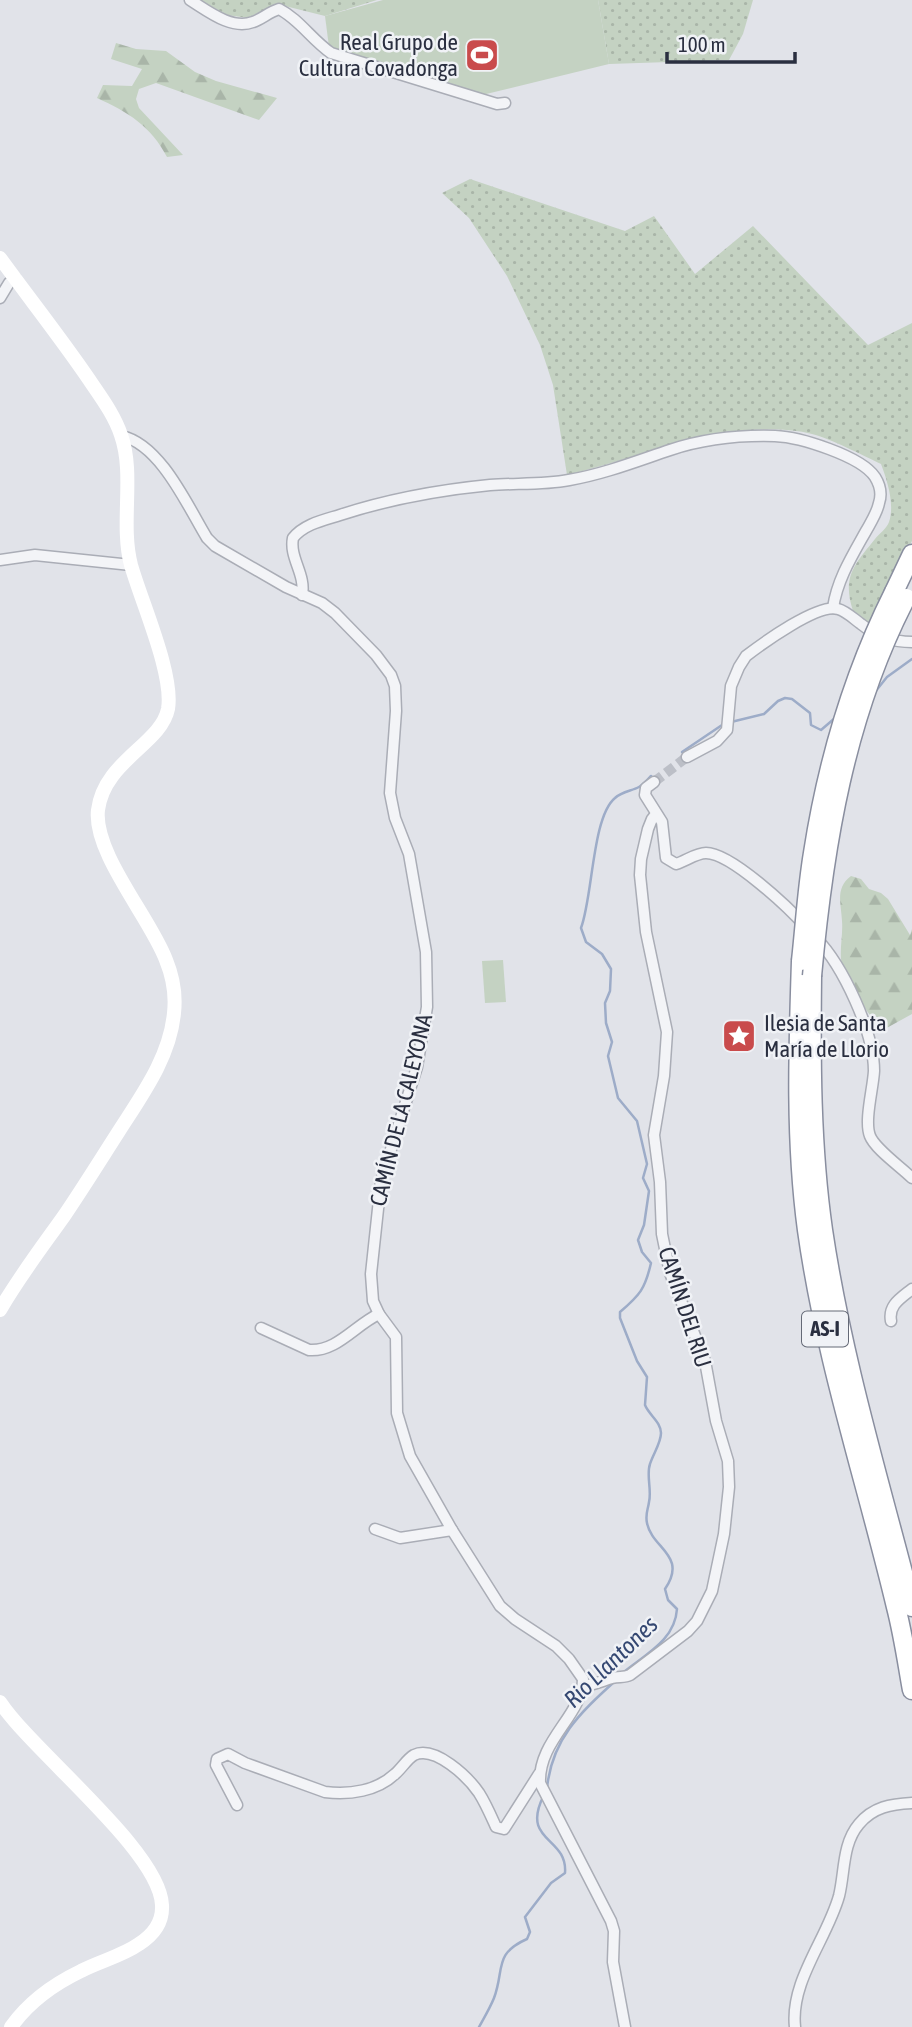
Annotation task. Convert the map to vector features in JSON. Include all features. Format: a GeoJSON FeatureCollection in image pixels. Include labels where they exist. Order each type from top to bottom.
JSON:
{"type":"FeatureCollection","features":[{"type":"Feature","properties":{"kind":"highway","name":"AS-I"},"geometry":{"type":"LineString","coordinates":[[912,554],[904,592],[869,682],[842,774],[820,887],[812,976],[811,1070],[817,1182],[823,1230],[853,1385],[912,1607]]}},
{"type":"Feature","properties":{"kind":"highway","name":"AS-I"},"geometry":{"type":"LineString","coordinates":[[904,592],[859,672],[828,773],[813,853],[801,961],[797,1072],[802,1184],[807,1232],[821,1309],[897,1609],[912,1690]]}},
{"type":"Feature","properties":{"kind":"street"},"geometry":{"type":"LineString","coordinates":[[190,0],[211,13],[241,24],[254,22],[279,9],[290,14],[318,44],[331,53],[497,104],[505,103]]}},
{"type":"Feature","properties":{"kind":"street"},"geometry":{"type":"LineString","coordinates":[[0,258],[110,410],[122,436],[127,485],[126,533],[131,565],[164,667],[169,690],[168,712],[157,729],[113,774],[102,791],[97,811],[99,828],[108,852],[166,958],[174,986],[174,1013],[169,1037],[151,1078],[0,1310]]}},
{"type":"Feature","properties":{"kind":"street"},"geometry":{"type":"LineString","coordinates":[[0,298],[15,278]]}},
{"type":"Feature","properties":{"kind":"street","name":"CAMÍN DE LA CALEYONA"},"geometry":{"type":"LineString","coordinates":[[122,436],[141,446],[169,472],[207,538],[215,546],[302,595],[322,603],[376,655],[391,675],[395,686],[396,711],[390,793],[395,818],[409,854],[428,964],[426,1024],[416,1067],[381,1181],[371,1289],[373,1300],[379,1314],[396,1337],[397,1413],[410,1457],[452,1531],[500,1606],[556,1646],[580,1672],[583,1686]]}},
{"type":"Feature","properties":{"kind":"street"},"geometry":{"type":"LineString","coordinates":[[302,595],[302,577],[292,545],[293,538],[305,528],[379,503],[488,485],[571,480],[617,469],[673,449],[748,436],[784,436],[828,448],[862,464],[876,478],[880,487],[879,504],[839,582],[833,608]]}},
{"type":"Feature","properties":{"kind":"street"},"geometry":{"type":"LineString","coordinates":[[0,560],[35,555],[131,565]]}},
{"type":"Feature","properties":{"kind":"street"},"geometry":{"type":"LineString","coordinates":[[687,757],[723,736],[728,723],[731,686],[746,656],[814,613],[839,609],[882,637],[898,642],[912,642]]}},
{"type":"Feature","properties":{"kind":"street"},"geometry":{"type":"LineString","coordinates":[[654,782],[646,788],[645,794],[662,822],[666,858],[676,864],[704,853],[729,861],[800,920],[825,947],[852,997],[873,1059],[868,1125],[870,1137],[912,1178]]}},
{"type":"Feature","properties":{"kind":"street","name":"CAMÍN DEL RIU"},"geometry":{"type":"LineString","coordinates":[[583,1686],[596,1685],[619,1677],[688,1631],[697,1621],[712,1591],[724,1534],[729,1487],[727,1461],[705,1361],[670,1273],[662,1234],[660,1182],[654,1135],[665,1065],[667,1032],[646,932],[640,875],[648,829],[656,814]]}},
{"type":"Feature","properties":{"kind":"street"},"geometry":{"type":"LineString","coordinates":[[891,1321],[892,1306],[912,1289]]}},
{"type":"Feature","properties":{"kind":"street"},"geometry":{"type":"LineString","coordinates":[[261,1328],[316,1351],[344,1339],[362,1323],[379,1314]]}},
{"type":"Feature","properties":{"kind":"street"},"geometry":{"type":"LineString","coordinates":[[375,1529],[400,1538],[452,1531]]}},
{"type":"Feature","properties":{"kind":"street"},"geometry":{"type":"LineString","coordinates":[[237,1805],[216,1765],[217,1759],[222,1755],[228,1754],[245,1763],[325,1792],[336,1793],[377,1787],[419,1753],[439,1755],[475,1788],[496,1827],[504,1829],[540,1774],[547,1751],[580,1698],[583,1686]]}},
{"type":"Feature","properties":{"kind":"street"},"geometry":{"type":"LineString","coordinates":[[0,1702],[32,1740],[104,1814],[139,1856],[160,1892],[162,1903],[162,1916],[147,1938],[135,1947],[80,1971],[52,1988],[26,2008],[11,2027]]}},
{"type":"Feature","properties":{"kind":"street"},"geometry":{"type":"LineString","coordinates":[[540,1774],[542,1787],[611,1921],[614,1931],[613,1962],[625,2027]]}},
{"type":"Feature","properties":{"kind":"street"},"geometry":{"type":"LineString","coordinates":[[795,2027],[797,1996],[838,1898],[846,1849],[852,1835],[860,1823],[875,1810],[892,1804],[912,1803]]}},
{"type":"Feature","properties":{"kind":"green space"},"geometry":{"type":"Polygon","coordinates":[[[200,0],[377,0],[325,16],[281,5],[267,8],[248,18],[227,15],[200,0]]]}},
{"type":"Feature","properties":{"kind":"green space","name":"Real Grupo de Cultura Covadonga"},"geometry":{"type":"Polygon","coordinates":[[[383,0],[598,0],[609,64],[482,95],[329,47],[325,16],[383,0]]]}},
{"type":"Feature","properties":{"kind":"green space"},"geometry":{"type":"Polygon","coordinates":[[[598,0],[753,0],[743,34],[729,60],[609,64],[598,0]]]}},
{"type":"Feature","properties":{"kind":"green space"},"geometry":{"type":"Polygon","coordinates":[[[116,43],[136,49],[166,51],[195,72],[216,81],[277,98],[259,120],[156,83],[139,89],[136,99],[139,108],[183,155],[167,157],[154,137],[138,121],[97,98],[103,85],[132,86],[142,69],[111,59],[116,43]]]}},
{"type":"Feature","properties":{"kind":"green space"},"geometry":{"type":"Polygon","coordinates":[[[470,179],[625,231],[654,216],[695,274],[753,226],[868,345],[912,323],[912,541],[869,624],[853,611],[849,589],[856,564],[887,526],[891,515],[891,500],[881,464],[812,434],[752,430],[689,441],[567,475],[553,385],[540,345],[507,276],[469,218],[442,193],[470,179]]]}},
{"type":"Feature","properties":{"kind":"green space"},"geometry":{"type":"Polygon","coordinates":[[[851,876],[861,879],[869,889],[888,899],[910,935],[912,929],[912,1014],[883,1030],[858,997],[841,959],[840,896],[843,886],[851,876]]]}},
{"type":"Feature","properties":{"kind":"green space"},"geometry":{"type":"Polygon","coordinates":[[[503,960],[506,1002],[485,1003],[482,961],[503,960]]]}},
{"type":"Feature","properties":{"kind":"waterway","name":"Rio Llantones"},"geometry":{"type":"LineString","coordinates":[[875,692],[887,677],[912,659]]}},
{"type":"Feature","properties":{"kind":"waterway","name":"Rio Llantones"},"geometry":{"type":"LineString","coordinates":[[731,722],[764,714],[785,698],[792,699],[810,713],[811,725],[821,730],[835,718]]}},
{"type":"Feature","properties":{"kind":"waterway","name":"Rio Llantones"},"geometry":{"type":"LineString","coordinates":[[682,752],[725,723]]}},
{"type":"Feature","properties":{"kind":"waterway","name":"Rio Llantones"},"geometry":{"type":"LineString","coordinates":[[624,1672],[665,1638],[675,1620],[677,1609],[668,1600],[665,1589],[673,1568],[671,1560],[655,1540],[646,1520],[650,1497],[649,1468],[661,1433],[645,1405],[647,1377],[637,1361],[620,1318],[620,1312],[644,1285],[651,1263],[642,1252],[638,1240],[644,1225],[649,1191],[643,1178],[647,1164],[637,1121],[618,1098],[608,1056],[612,1042],[606,1023],[605,1003],[610,991],[611,969],[602,954],[586,942],[581,928],[597,839],[607,808],[615,798],[639,787],[651,776]]}},
{"type":"Feature","properties":{"kind":"waterway","name":"Rio Llantones"},"geometry":{"type":"LineString","coordinates":[[547,1788],[561,1741],[579,1716],[614,1682]]}},
{"type":"Feature","properties":{"kind":"waterway","name":"Rio Llantones"},"geometry":{"type":"LineString","coordinates":[[479,2027],[494,1998],[505,1957],[509,1950],[527,1939],[530,1932],[525,1917],[551,1883],[565,1873],[560,1852],[541,1831],[538,1823],[543,1797]]}},
{"type":"Feature","properties":{"kind":"tunnel"},"geometry":{"type":"LineString","coordinates":[[654,782],[687,757]]}},
{"type":"Feature","properties":{"kind":"place","name":"Real Grupo de Cultura Covadonga"},"geometry":{"type":"Point","coordinates":[482,55]}},
{"type":"Feature","properties":{"kind":"place","name":"Ilesia de Santa María de Llorio"},"geometry":{"type":"Point","coordinates":[739,1036]}}]}
